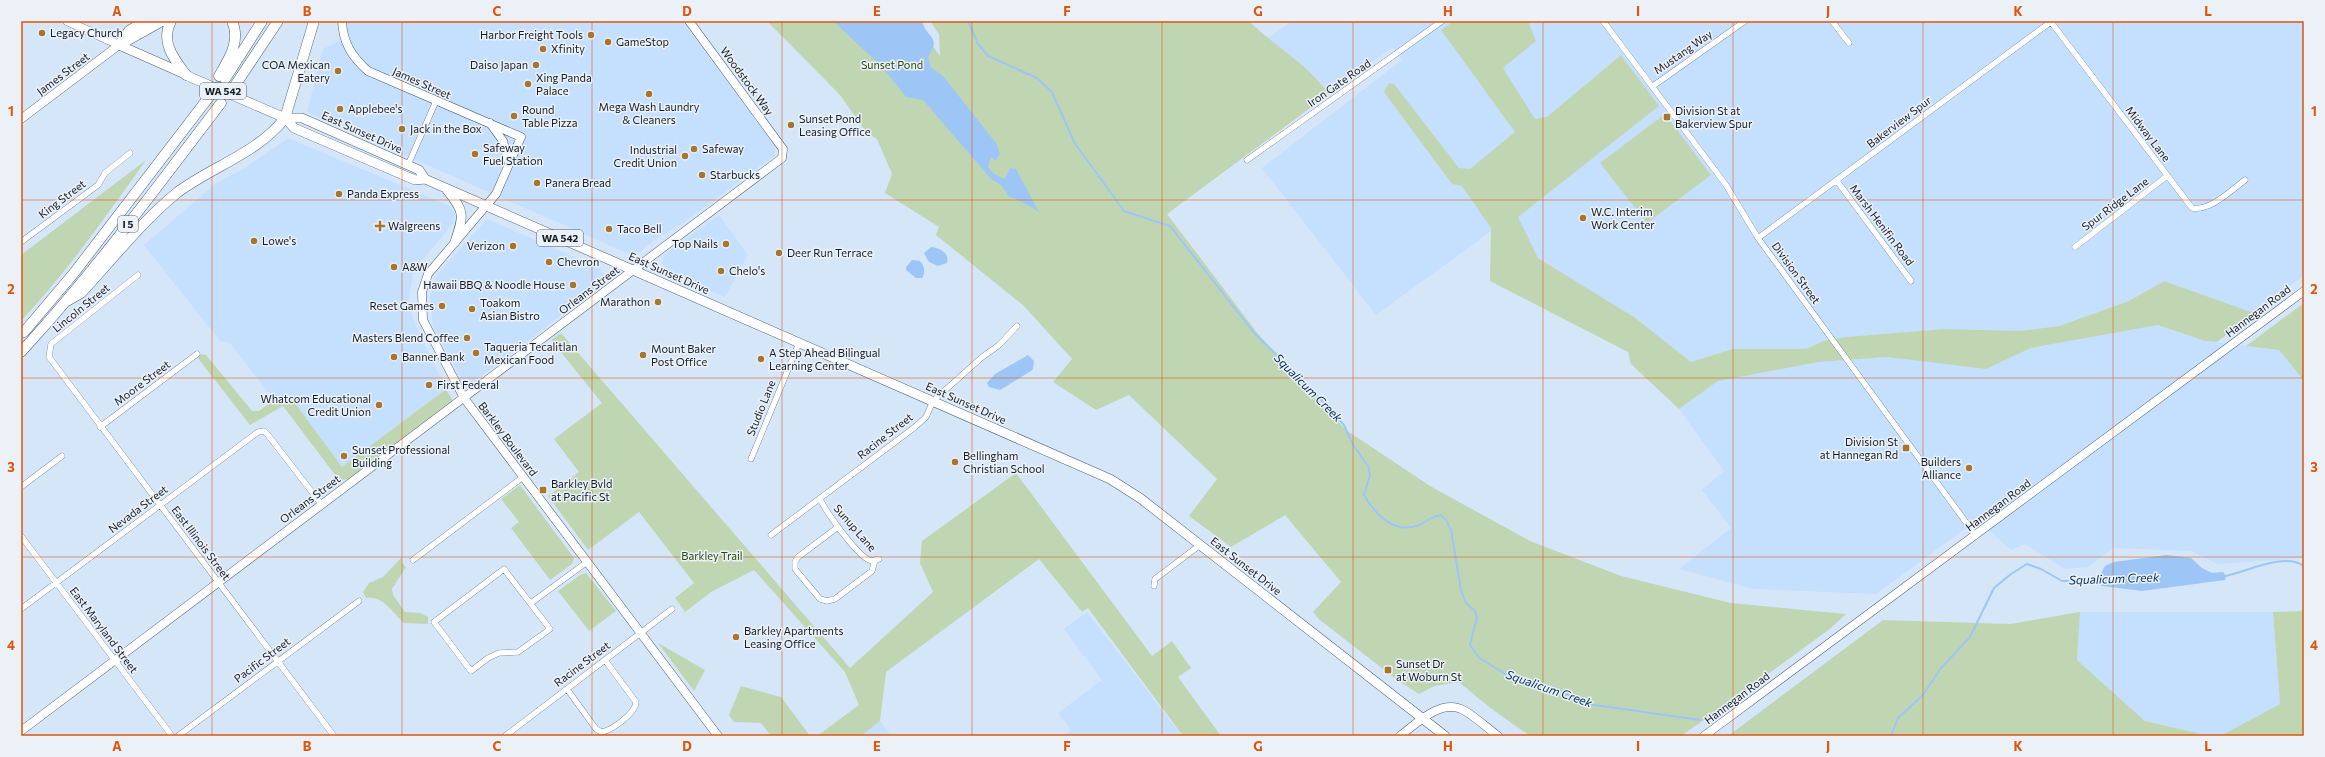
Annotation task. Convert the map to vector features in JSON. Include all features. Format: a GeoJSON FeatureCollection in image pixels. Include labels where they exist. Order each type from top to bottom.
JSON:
{"type":"FeatureCollection","features":[{"type":"Feature","properties":{"kind":"highway"},"geometry":{"type":"LineString","coordinates":[[119,46],[129,31],[145,21]]}},
{"type":"Feature","properties":{"kind":"highway"},"geometry":{"type":"LineString","coordinates":[[119,46],[162,21]]}},
{"type":"Feature","properties":{"kind":"highway"},"geometry":{"type":"LineString","coordinates":[[171,21],[168,29],[167,42],[172,55],[188,76]]}},
{"type":"Feature","properties":{"kind":"highway"},"geometry":{"type":"LineString","coordinates":[[232,21],[236,33],[234,45],[222,77],[262,21]]}},
{"type":"Feature","properties":{"kind":"highway"},"geometry":{"type":"LineString","coordinates":[[236,84],[278,21]]}},
{"type":"Feature","properties":{"kind":"highway"},"geometry":{"type":"LineString","coordinates":[[67,301],[81,293],[156,212],[177,193],[260,142],[277,129],[285,118],[314,21]]}},
{"type":"Feature","properties":{"kind":"highway","name":"I 5"},"geometry":{"type":"LineString","coordinates":[[22,333],[74,273],[209,97]]}},
{"type":"Feature","properties":{"kind":"highway","name":"I 5"},"geometry":{"type":"LineString","coordinates":[[21,352],[67,301],[221,103]]}},
{"type":"Feature","properties":{"kind":"main road","name":"East Sunset Drive"},"geometry":{"type":"LineString","coordinates":[[67,21],[119,46],[285,118],[300,118],[408,165],[419,170],[424,179]]}},
{"type":"Feature","properties":{"kind":"main road","name":"James Street"},"geometry":{"type":"LineString","coordinates":[[342,21],[347,45],[360,64],[375,74],[521,137]]}},
{"type":"Feature","properties":{"kind":"main road","name":"Woodstock Way"},"geometry":{"type":"LineString","coordinates":[[689,21],[783,148],[784,154]]}},
{"type":"Feature","properties":{"kind":"main road","name":"James Street"},"geometry":{"type":"LineString","coordinates":[[21,119],[119,46]]}},
{"type":"Feature","properties":{"kind":"main road","name":"East Sunset Drive"},"geometry":{"type":"LineString","coordinates":[[285,118],[294,128],[415,180],[424,179],[446,188],[1110,479],[1140,498],[1445,736]]}},
{"type":"Feature","properties":{"kind":"main road"},"geometry":{"type":"LineString","coordinates":[[489,122],[503,141],[509,164]]}},
{"type":"Feature","properties":{"kind":"main road","name":"Barkley Boulevard"},"geometry":{"type":"LineString","coordinates":[[521,137],[496,194],[428,274],[422,292],[421,306],[425,326],[464,398],[718,736]]}},
{"type":"Feature","properties":{"kind":"main road","name":"Orleans Street"},"geometry":{"type":"LineString","coordinates":[[21,731],[776,163],[784,154]]}},
{"type":"Feature","properties":{"kind":"main road"},"geometry":{"type":"LineString","coordinates":[[446,188],[462,213],[455,242]]}},
{"type":"Feature","properties":{"kind":"main road","name":"Hannegan Road"},"geometry":{"type":"LineString","coordinates":[[1704,736],[1976,536],[2304,291]]}},
{"type":"Feature","properties":{"kind":"main road"},"geometry":{"type":"LineString","coordinates":[[1400,736],[1423,719],[1446,707],[1455,707],[1466,711],[1498,736]]}},
{"type":"Feature","properties":{"kind":"street","name":"Iron Gate Road"},"geometry":{"type":"LineString","coordinates":[[1247,160],[1442,21]]}},
{"type":"Feature","properties":{"kind":"street","name":"Division Street"},"geometry":{"type":"LineString","coordinates":[[1603,21],[1726,185],[1758,238],[1976,536]]}},
{"type":"Feature","properties":{"kind":"street","name":"Mustang Way"},"geometry":{"type":"LineString","coordinates":[[1653,86],[1745,21]]}},
{"type":"Feature","properties":{"kind":"street"},"geometry":{"type":"LineString","coordinates":[[1832,21],[1849,43]]}},
{"type":"Feature","properties":{"kind":"street","name":"Midway Lane"},"geometry":{"type":"LineString","coordinates":[[2051,21],[2192,208],[2200,210],[2209,206],[2244,180]]}},
{"type":"Feature","properties":{"kind":"street","name":"Bakerview Spur"},"geometry":{"type":"LineString","coordinates":[[1758,238],[1837,181],[2051,21]]}},
{"type":"Feature","properties":{"kind":"street"},"geometry":{"type":"LineString","coordinates":[[408,165],[436,101]]}},
{"type":"Feature","properties":{"kind":"street","name":"King Street"},"geometry":{"type":"LineString","coordinates":[[21,242],[98,185],[105,173],[130,153]]}},
{"type":"Feature","properties":{"kind":"street","name":"Spur Ridge Lane"},"geometry":{"type":"LineString","coordinates":[[2075,247],[2167,176]]}},
{"type":"Feature","properties":{"kind":"street","name":"Marsh Henifin Road"},"geometry":{"type":"LineString","coordinates":[[1837,181],[1911,280]]}},
{"type":"Feature","properties":{"kind":"street","name":"Lincoln Street"},"geometry":{"type":"LineString","coordinates":[[51,362],[49,351],[51,344],[138,275]]}},
{"type":"Feature","properties":{"kind":"street","name":"Racine Street"},"geometry":{"type":"LineString","coordinates":[[771,535],[915,427],[926,417],[933,401],[981,358],[999,345],[1017,326]]}},
{"type":"Feature","properties":{"kind":"street","name":"Studio Lane"},"geometry":{"type":"LineString","coordinates":[[751,460],[799,343]]}},
{"type":"Feature","properties":{"kind":"street","name":"Moore Street"},"geometry":{"type":"LineString","coordinates":[[100,427],[197,354]]}},
{"type":"Feature","properties":{"kind":"street","name":"East Illinois Street"},"geometry":{"type":"LineString","coordinates":[[51,362],[334,736]]}},
{"type":"Feature","properties":{"kind":"street","name":"Nevada Street"},"geometry":{"type":"LineString","coordinates":[[21,609],[255,433],[264,431],[268,435],[322,505]]}},
{"type":"Feature","properties":{"kind":"street"},"geometry":{"type":"LineString","coordinates":[[21,487],[62,456]]}},
{"type":"Feature","properties":{"kind":"street"},"geometry":{"type":"LineString","coordinates":[[414,560],[523,477]]}},
{"type":"Feature","properties":{"kind":"street","name":"Sunup Lane"},"geometry":{"type":"LineString","coordinates":[[820,499],[838,527],[864,557],[877,560],[872,571],[835,599],[827,602],[820,599],[795,569],[795,562],[798,557],[838,527]]}},
{"type":"Feature","properties":{"kind":"street","name":"East Maryland Street"},"geometry":{"type":"LineString","coordinates":[[21,536],[172,736]]}},
{"type":"Feature","properties":{"kind":"street"},"geometry":{"type":"LineString","coordinates":[[1154,586],[1155,579],[1200,545]]}},
{"type":"Feature","properties":{"kind":"street"},"geometry":{"type":"LineString","coordinates":[[531,603],[587,562]]}},
{"type":"Feature","properties":{"kind":"street"},"geometry":{"type":"LineString","coordinates":[[504,569],[531,603],[550,628],[518,652],[499,653],[488,658],[471,671],[434,622],[504,569]]}},
{"type":"Feature","properties":{"kind":"street","name":"Pacific Street"},"geometry":{"type":"LineString","coordinates":[[178,736],[358,601]]}},
{"type":"Feature","properties":{"kind":"street","name":"Racine Street"},"geometry":{"type":"LineString","coordinates":[[505,736],[672,609]]}},
{"type":"Feature","properties":{"kind":"street"},"geometry":{"type":"LineString","coordinates":[[566,689],[596,729],[605,731],[614,725],[635,709],[636,702],[605,660]]}},
{"type":"Feature","properties":{"kind":"shaded area"},"geometry":{"type":"Polygon","coordinates":[[[346,21],[682,21],[775,146],[775,155],[679,226],[657,238],[634,256],[307,112],[323,49],[341,40],[346,21]]]}},
{"type":"Feature","properties":{"kind":"shaded area"},"geometry":{"type":"Polygon","coordinates":[[[1292,21],[2304,21],[2304,275],[2254,313],[2164,281],[2129,301],[2059,326],[2019,331],[1945,329],[1845,337],[1823,341],[1806,349],[1732,349],[1691,362],[1634,317],[1511,241],[1490,232],[1376,315],[1262,168],[1402,60],[1392,47],[1329,94],[1318,79],[1267,39],[1292,21]]]}},
{"type":"Feature","properties":{"kind":"shaded area"},"geometry":{"type":"Polygon","coordinates":[[[288,138],[450,206],[455,214],[453,223],[413,272],[409,300],[414,322],[446,389],[342,467],[292,399],[272,397],[230,343],[220,341],[144,245],[215,184],[245,168],[288,138]]]}},
{"type":"Feature","properties":{"kind":"shaded area"},"geometry":{"type":"Polygon","coordinates":[[[719,215],[748,255],[725,297],[666,271],[662,263],[664,255],[719,215]]]}},
{"type":"Feature","properties":{"kind":"shaded area"},"geometry":{"type":"Polygon","coordinates":[[[487,219],[599,268],[605,275],[604,282],[466,388],[433,326],[430,297],[436,276],[487,219]]]}},
{"type":"Feature","properties":{"kind":"shaded area"},"geometry":{"type":"Polygon","coordinates":[[[2158,325],[2205,341],[2279,350],[2304,381],[2304,558],[2217,564],[2192,551],[2114,548],[2088,567],[2065,569],[2025,544],[2011,550],[1977,520],[1876,594],[1754,589],[1679,569],[1731,528],[1702,490],[1724,471],[1679,409],[1718,381],[1819,362],[1887,357],[1986,369],[2031,348],[2158,325]]]}},
{"type":"Feature","properties":{"kind":"shaded area"},"geometry":{"type":"Polygon","coordinates":[[[1087,612],[1182,736],[1063,736],[1071,730],[1058,713],[1102,680],[1064,629],[1087,612]]]}},
{"type":"Feature","properties":{"kind":"shaded area"},"geometry":{"type":"Polygon","coordinates":[[[2080,612],[2273,612],[2280,704],[2220,736],[2210,736],[2145,721],[2077,660],[2080,612]]]}},
{"type":"Feature","properties":{"kind":"shaded area"},"geometry":{"type":"Polygon","coordinates":[[[880,721],[891,736],[861,736],[880,721]]]}},
{"type":"Feature","properties":{"kind":"green space"},"geometry":{"type":"Polygon","coordinates":[[[767,21],[915,21],[940,56],[939,34],[930,21],[1249,21],[1321,83],[1329,94],[1167,214],[1258,334],[1346,430],[1430,486],[1530,541],[1621,576],[1731,603],[1846,614],[1831,628],[1681,736],[1530,736],[1489,707],[1459,682],[1434,686],[1419,694],[1397,680],[1320,620],[1313,612],[1341,582],[1285,515],[1231,547],[1189,516],[1217,479],[1129,395],[1096,410],[1053,382],[1072,359],[1024,306],[936,235],[939,227],[885,193],[892,174],[877,139],[866,132],[840,95],[767,21]]]}},
{"type":"Feature","properties":{"kind":"green space"},"geometry":{"type":"Polygon","coordinates":[[[1454,21],[1528,21],[1536,41],[1503,68],[1535,119],[1547,117],[1621,55],[1659,106],[1518,217],[1538,258],[1634,317],[1691,362],[1732,349],[1806,349],[1823,341],[1845,337],[1945,329],[2019,331],[2059,326],[2129,301],[2164,281],[2254,313],[2217,342],[2205,341],[2158,325],[2031,348],[1986,369],[1887,357],[1819,362],[1718,381],[1679,409],[1631,364],[1628,352],[1490,281],[1491,228],[1462,186],[1452,184],[1384,92],[1389,83],[1394,84],[1459,168],[1470,169],[1515,132],[1441,30],[1454,21]]]}},
{"type":"Feature","properties":{"kind":"green space"},"geometry":{"type":"Polygon","coordinates":[[[1665,114],[1711,175],[1647,223],[1600,163],[1665,114]]]}},
{"type":"Feature","properties":{"kind":"green space"},"geometry":{"type":"Polygon","coordinates":[[[146,160],[71,263],[21,321],[21,255],[146,160]]]}},
{"type":"Feature","properties":{"kind":"green space"},"geometry":{"type":"Polygon","coordinates":[[[2304,303],[2304,381],[2279,350],[2246,346],[2304,303]]]}},
{"type":"Feature","properties":{"kind":"green space","name":"Barkley Trail"},"geometry":{"type":"Polygon","coordinates":[[[561,333],[850,668],[933,592],[920,563],[922,541],[1016,473],[1152,656],[1172,641],[1191,668],[1178,677],[1221,736],[1183,736],[1088,608],[1082,612],[1039,559],[886,672],[880,721],[861,736],[817,736],[859,705],[845,672],[754,570],[711,592],[685,612],[675,598],[694,583],[639,512],[588,550],[548,496],[579,472],[554,439],[602,403],[551,340],[561,333]]]}},
{"type":"Feature","properties":{"kind":"green space"},"geometry":{"type":"Polygon","coordinates":[[[201,354],[206,355],[252,411],[259,411],[277,398],[292,399],[342,467],[446,389],[453,401],[350,479],[339,480],[283,406],[250,425],[197,357],[201,354]]]}},
{"type":"Feature","properties":{"kind":"green space"},"geometry":{"type":"Polygon","coordinates":[[[520,485],[574,558],[572,564],[550,580],[511,528],[519,522],[501,499],[520,485]]]}},
{"type":"Feature","properties":{"kind":"green space"},"geometry":{"type":"Polygon","coordinates":[[[402,557],[402,563],[406,567],[392,589],[393,595],[405,612],[420,613],[428,617],[428,624],[404,623],[383,602],[373,598],[366,598],[363,592],[369,583],[383,577],[402,557]]]}},
{"type":"Feature","properties":{"kind":"green space"},"geometry":{"type":"Polygon","coordinates":[[[586,573],[616,611],[589,631],[558,591],[580,575],[586,573]]]}},
{"type":"Feature","properties":{"kind":"green space"},"geometry":{"type":"Polygon","coordinates":[[[2304,611],[2304,736],[2220,736],[2280,704],[2273,612],[2304,611]]]}},
{"type":"Feature","properties":{"kind":"green space"},"geometry":{"type":"Polygon","coordinates":[[[2080,612],[2077,660],[2145,721],[2210,736],[1728,736],[1883,620],[2010,624],[2080,612]]]}},
{"type":"Feature","properties":{"kind":"green space"},"geometry":{"type":"Polygon","coordinates":[[[658,643],[705,670],[694,691],[658,643]]]}},
{"type":"Feature","properties":{"kind":"green space"},"geometry":{"type":"Polygon","coordinates":[[[741,686],[781,697],[810,736],[771,736],[761,723],[734,722],[729,715],[741,686]]]}},
{"type":"Feature","properties":{"kind":"water","name":"Sunset Pond"},"geometry":{"type":"Polygon","coordinates":[[[833,21],[922,21],[924,27],[934,41],[934,45],[928,57],[931,67],[943,76],[996,143],[1000,154],[996,161],[991,157],[988,167],[994,174],[1005,179],[1010,168],[1016,169],[1039,212],[1008,196],[1002,186],[991,179],[923,100],[906,97],[883,68],[833,21]]]}},
{"type":"Feature","properties":{"kind":"water"},"geometry":{"type":"Polygon","coordinates":[[[931,247],[946,254],[948,259],[947,263],[938,266],[929,262],[924,253],[931,247]]]}},
{"type":"Feature","properties":{"kind":"water"},"geometry":{"type":"Polygon","coordinates":[[[912,260],[920,261],[923,265],[924,271],[922,278],[916,278],[906,270],[906,267],[912,260]]]}},
{"type":"Feature","properties":{"kind":"water"},"geometry":{"type":"Polygon","coordinates":[[[1028,355],[1034,361],[1033,369],[1031,371],[1000,390],[989,387],[987,383],[995,374],[1028,355]]]}},
{"type":"Feature","properties":{"kind":"water"},"geometry":{"type":"Polygon","coordinates":[[[2166,555],[2191,558],[2202,568],[2212,573],[2223,572],[2226,576],[2225,580],[2142,591],[2102,586],[2099,577],[2105,566],[2114,562],[2166,555]]]}},
{"type":"Feature","properties":{"kind":"waterway","name":"Squalicum Creek"},"geometry":{"type":"LineString","coordinates":[[968,21],[978,44],[988,56],[1037,78],[1052,92],[1074,142],[1124,211],[1170,226],[1255,334],[1301,378],[1344,425],[1353,445],[1368,466],[1370,475],[1364,495],[1374,509],[1386,521],[1401,527],[1419,525],[1441,515],[1446,520],[1451,530],[1461,590],[1466,603],[1475,611],[1477,617],[1470,645],[1479,658],[1507,675],[1555,688],[1588,704],[1700,720]]}},
{"type":"Feature","properties":{"kind":"waterway","name":"Squalicum Creek"},"geometry":{"type":"LineString","coordinates":[[2225,576],[2276,562],[2295,562],[2304,566]]}},
{"type":"Feature","properties":{"kind":"waterway","name":"Squalicum Creek"},"geometry":{"type":"LineString","coordinates":[[1891,736],[1898,718],[1923,695],[1941,668],[1970,637],[1994,588],[2011,574],[2027,564],[2041,569],[2062,581],[2102,580]]}},
{"type":"Feature","properties":{"kind":"tunnel"},"geometry":{"type":"LineString","coordinates":[[209,97],[225,79]]}},
{"type":"Feature","properties":{"kind":"place","name":"Legacy Church"},"geometry":{"type":"Point","coordinates":[42,33]}},
{"type":"Feature","properties":{"kind":"place","name":"Harbor Freight Tools"},"geometry":{"type":"Point","coordinates":[591,35]}},
{"type":"Feature","properties":{"kind":"place","name":"GameStop"},"geometry":{"type":"Point","coordinates":[608,42]}},
{"type":"Feature","properties":{"kind":"place","name":"Xfinity"},"geometry":{"type":"Point","coordinates":[543,49]}},
{"type":"Feature","properties":{"kind":"place","name":"Daiso Japan"},"geometry":{"type":"Point","coordinates":[536,65]}},
{"type":"Feature","properties":{"kind":"place","name":"COA Mexican Eatery"},"geometry":{"type":"Point","coordinates":[338,71]}},
{"type":"Feature","properties":{"kind":"place","name":"Xing Panda Palace"},"geometry":{"type":"Point","coordinates":[528,84]}},
{"type":"Feature","properties":{"kind":"place","name":"Mega Wash Laundry & Cleaners"},"geometry":{"type":"Point","coordinates":[649,94]}},
{"type":"Feature","properties":{"kind":"place","name":"Applebee's"},"geometry":{"type":"Point","coordinates":[340,109]}},
{"type":"Feature","properties":{"kind":"place","name":"Round Table Pizza"},"geometry":{"type":"Point","coordinates":[514,116]}},
{"type":"Feature","properties":{"kind":"place","name":"Division St at Bakerview Spur"},"geometry":{"type":"Point","coordinates":[1667,117]}},
{"type":"Feature","properties":{"kind":"place","name":"Sunset Pond Leasing Office"},"geometry":{"type":"Point","coordinates":[791,125]}},
{"type":"Feature","properties":{"kind":"place","name":"Jack in the Box"},"geometry":{"type":"Point","coordinates":[402,129]}},
{"type":"Feature","properties":{"kind":"place","name":"Safeway"},"geometry":{"type":"Point","coordinates":[694,149]}},
{"type":"Feature","properties":{"kind":"place","name":"Safeway Fuel Station"},"geometry":{"type":"Point","coordinates":[475,154]}},
{"type":"Feature","properties":{"kind":"place","name":"Industrial Credit Union"},"geometry":{"type":"Point","coordinates":[685,156]}},
{"type":"Feature","properties":{"kind":"place","name":"Starbucks"},"geometry":{"type":"Point","coordinates":[702,175]}},
{"type":"Feature","properties":{"kind":"place","name":"Panera Bread"},"geometry":{"type":"Point","coordinates":[537,183]}},
{"type":"Feature","properties":{"kind":"place","name":"Panda Express"},"geometry":{"type":"Point","coordinates":[339,194]}},
{"type":"Feature","properties":{"kind":"place","name":"W.C. Interim Work Center"},"geometry":{"type":"Point","coordinates":[1583,218]}},
{"type":"Feature","properties":{"kind":"place","name":"Walgreens"},"geometry":{"type":"Point","coordinates":[380,226]}},
{"type":"Feature","properties":{"kind":"place","name":"Taco Bell"},"geometry":{"type":"Point","coordinates":[609,229]}},
{"type":"Feature","properties":{"kind":"place","name":"Lowe's"},"geometry":{"type":"Point","coordinates":[254,241]}},
{"type":"Feature","properties":{"kind":"place","name":"Top Nails"},"geometry":{"type":"Point","coordinates":[726,244]}},
{"type":"Feature","properties":{"kind":"place","name":"Verizon"},"geometry":{"type":"Point","coordinates":[513,246]}},
{"type":"Feature","properties":{"kind":"place","name":"Deer Run Terrace"},"geometry":{"type":"Point","coordinates":[779,253]}},
{"type":"Feature","properties":{"kind":"place","name":"Chevron"},"geometry":{"type":"Point","coordinates":[549,262]}},
{"type":"Feature","properties":{"kind":"place","name":"A&W"},"geometry":{"type":"Point","coordinates":[394,267]}},
{"type":"Feature","properties":{"kind":"place","name":"Chelo's"},"geometry":{"type":"Point","coordinates":[721,271]}},
{"type":"Feature","properties":{"kind":"place","name":"Hawaii BBQ & Noodle House"},"geometry":{"type":"Point","coordinates":[573,285]}},
{"type":"Feature","properties":{"kind":"place","name":"Marathon"},"geometry":{"type":"Point","coordinates":[658,302]}},
{"type":"Feature","properties":{"kind":"place","name":"Reset Games"},"geometry":{"type":"Point","coordinates":[442,306]}},
{"type":"Feature","properties":{"kind":"place","name":"Toakom Asian Bistro"},"geometry":{"type":"Point","coordinates":[472,309]}},
{"type":"Feature","properties":{"kind":"place","name":"Masters Blend Coffee"},"geometry":{"type":"Point","coordinates":[467,338]}},
{"type":"Feature","properties":{"kind":"place","name":"Taqueria Tecalitlan Mexican Food"},"geometry":{"type":"Point","coordinates":[476,353]}},
{"type":"Feature","properties":{"kind":"place","name":"Mount Baker Post Office"},"geometry":{"type":"Point","coordinates":[643,355]}},
{"type":"Feature","properties":{"kind":"place","name":"Banner Bank"},"geometry":{"type":"Point","coordinates":[394,357]}},
{"type":"Feature","properties":{"kind":"place","name":"A Step Ahead Bilingual Learning Center"},"geometry":{"type":"Point","coordinates":[761,359]}},
{"type":"Feature","properties":{"kind":"place","name":"First Federal"},"geometry":{"type":"Point","coordinates":[429,385]}},
{"type":"Feature","properties":{"kind":"place","name":"Whatcom Educational Credit Union"},"geometry":{"type":"Point","coordinates":[379,405]}},
{"type":"Feature","properties":{"kind":"place","name":"Division St at Hannegan Rd"},"geometry":{"type":"Point","coordinates":[1906,448]}},
{"type":"Feature","properties":{"kind":"place","name":"Sunset Professional Building"},"geometry":{"type":"Point","coordinates":[344,456]}},
{"type":"Feature","properties":{"kind":"place","name":"Bellingham Christian School"},"geometry":{"type":"Point","coordinates":[955,462]}},
{"type":"Feature","properties":{"kind":"place","name":"Builders Alliance"},"geometry":{"type":"Point","coordinates":[1969,468]}},
{"type":"Feature","properties":{"kind":"place","name":"Barkley Bvld at Pacific St"},"geometry":{"type":"Point","coordinates":[543,490]}},
{"type":"Feature","properties":{"kind":"place","name":"Barkley Apartments Leasing Office"},"geometry":{"type":"Point","coordinates":[736,637]}},
{"type":"Feature","properties":{"kind":"place","name":"Sunset Dr at Woburn St"},"geometry":{"type":"Point","coordinates":[1388,670]}}]}
